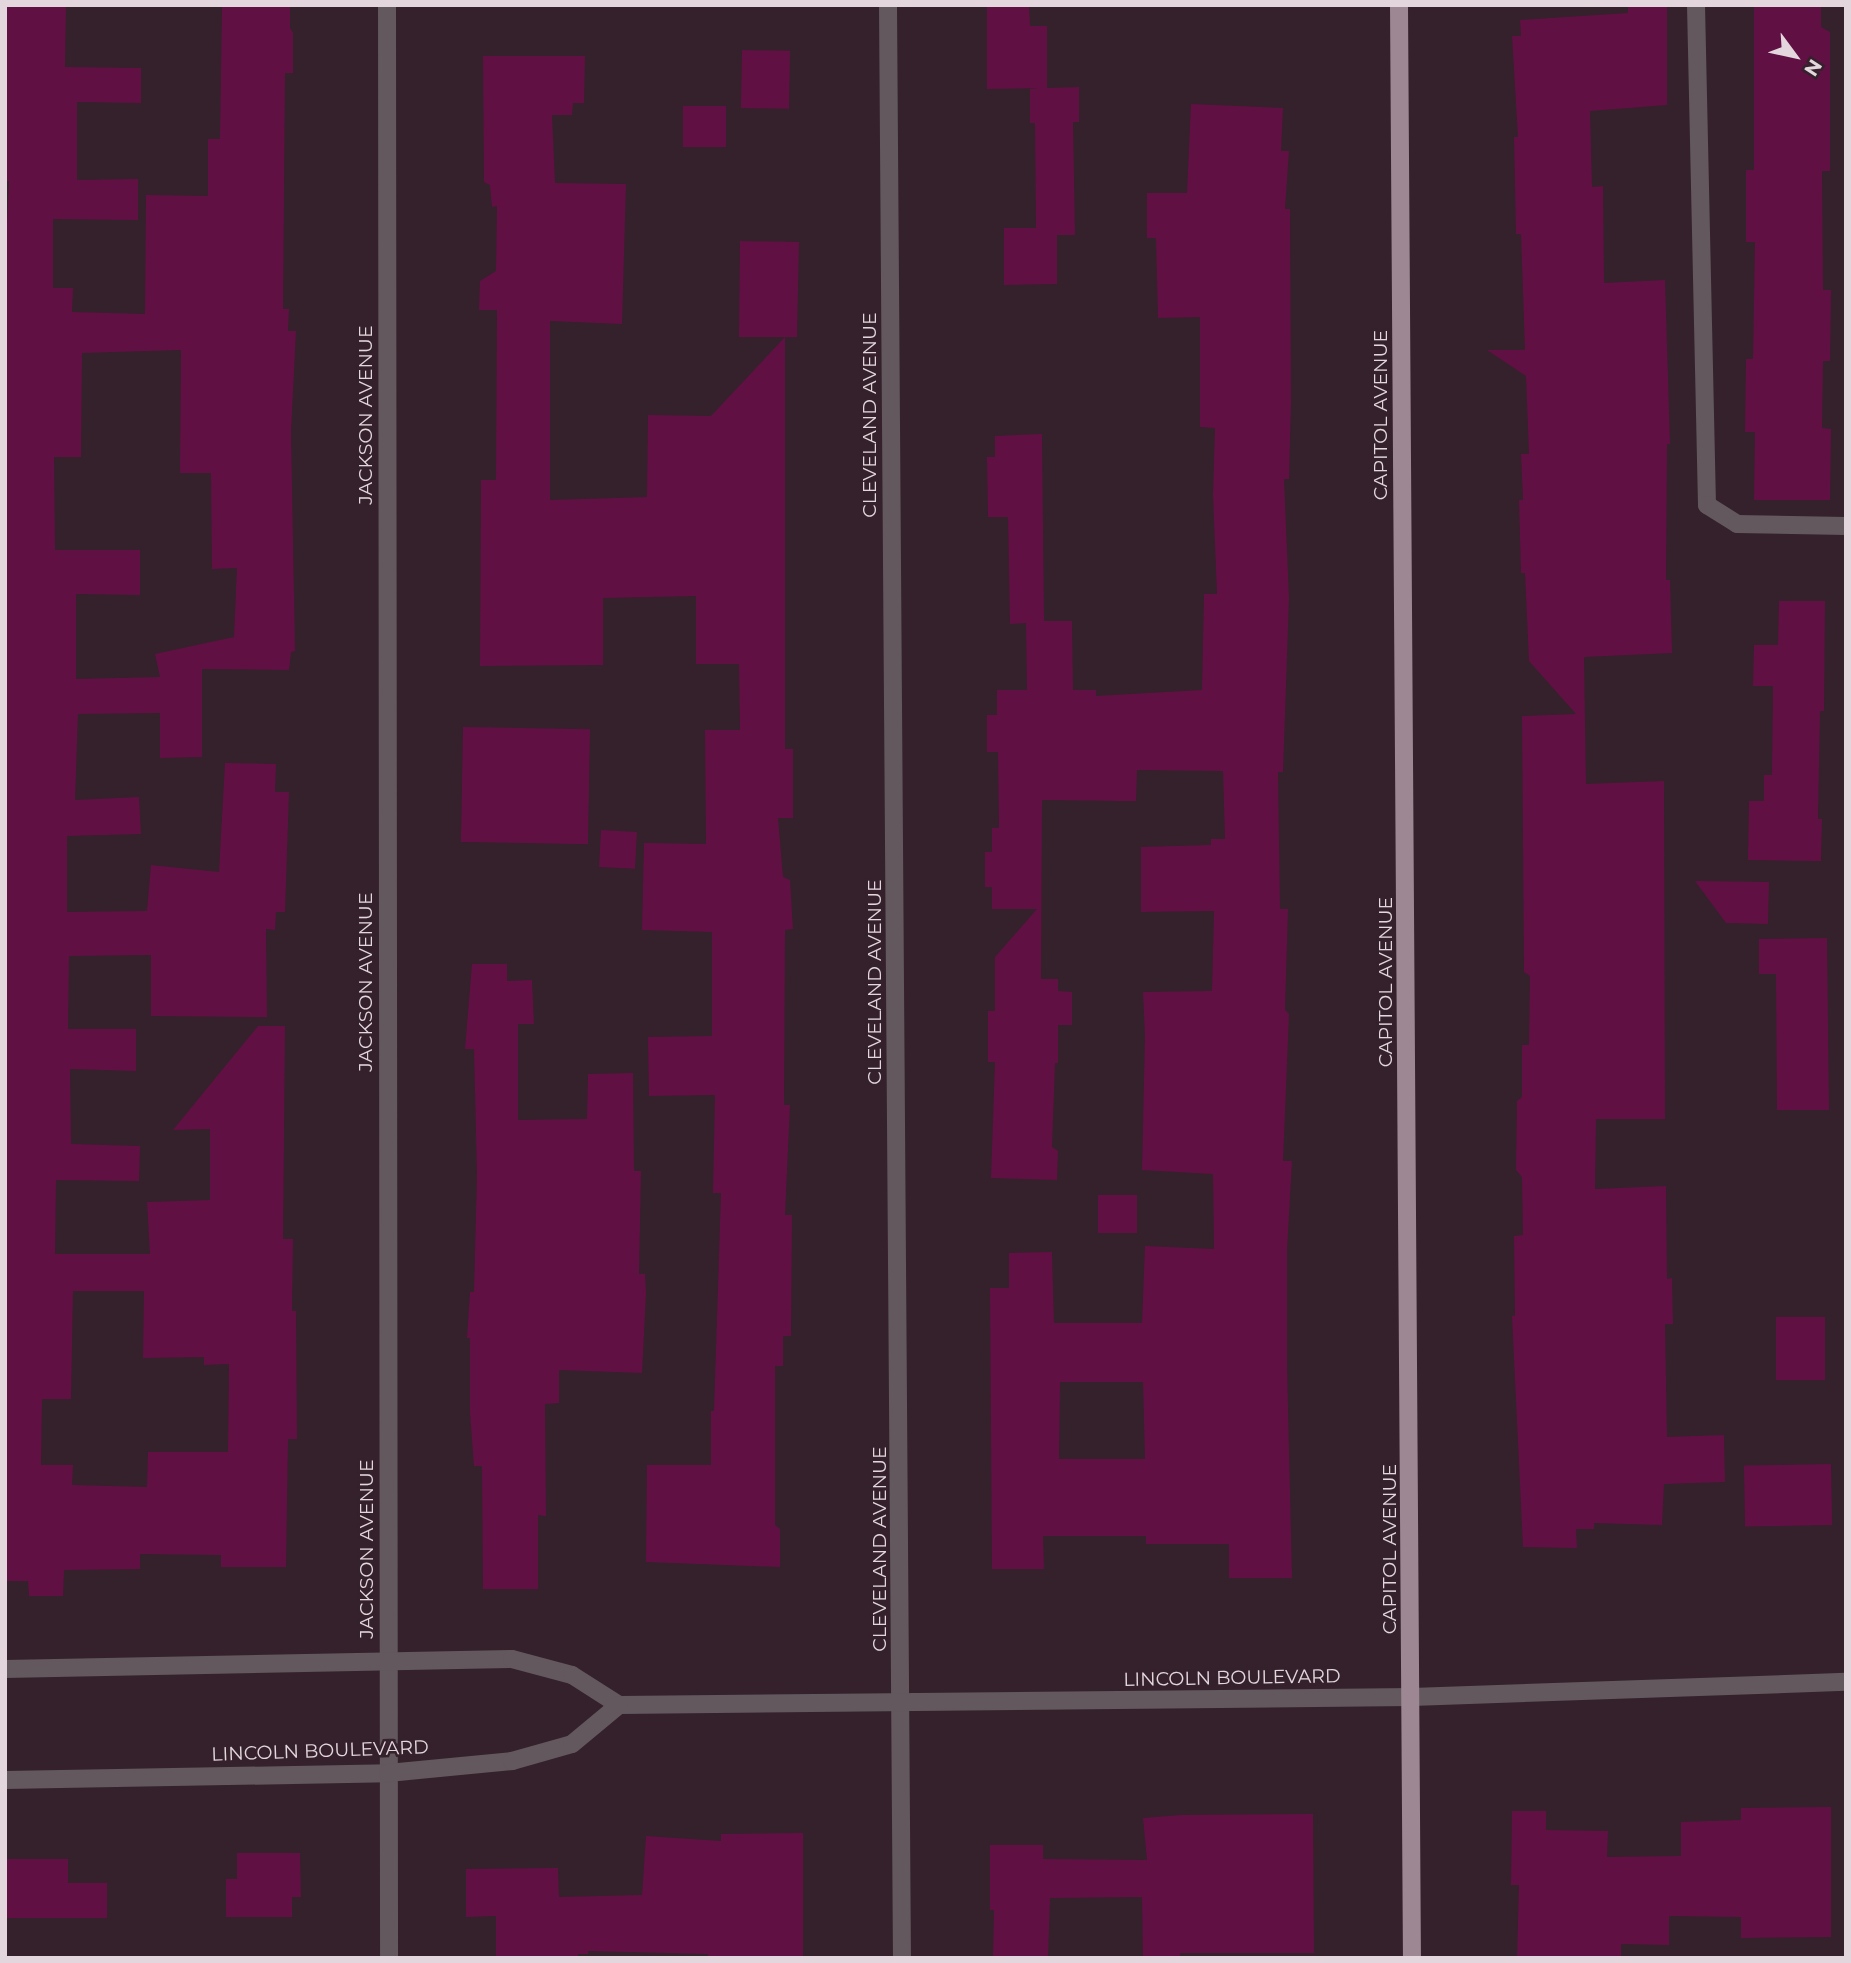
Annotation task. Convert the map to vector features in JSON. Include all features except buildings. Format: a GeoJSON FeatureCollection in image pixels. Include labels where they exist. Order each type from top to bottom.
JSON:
{"type":"FeatureCollection","features":[{"type":"Feature","properties":{"kind":"main road","name":"CAPITOL AVENUE"},"geometry":{"type":"LineString","coordinates":[[1399,5],[1412,1958]]}},
{"type":"Feature","properties":{"kind":"street","name":"JACKSON AVENUE"},"geometry":{"type":"LineString","coordinates":[[387,5],[389,1958]]}},
{"type":"Feature","properties":{"kind":"street","name":"CLEVELAND AVENUE"},"geometry":{"type":"LineString","coordinates":[[888,5],[902,1958]]}},
{"type":"Feature","properties":{"kind":"street"},"geometry":{"type":"LineString","coordinates":[[1696,5],[1707,505],[1737,524],[1846,526]]}},
{"type":"Feature","properties":{"kind":"street"},"geometry":{"type":"LineString","coordinates":[[5,1669],[512,1659],[572,1675],[619,1706]]}},
{"type":"Feature","properties":{"kind":"street","name":"LINCOLN BOULEVARD"},"geometry":{"type":"LineString","coordinates":[[5,1780],[388,1773],[512,1761],[572,1744],[619,1706],[1412,1697],[1846,1682]]}}]}
